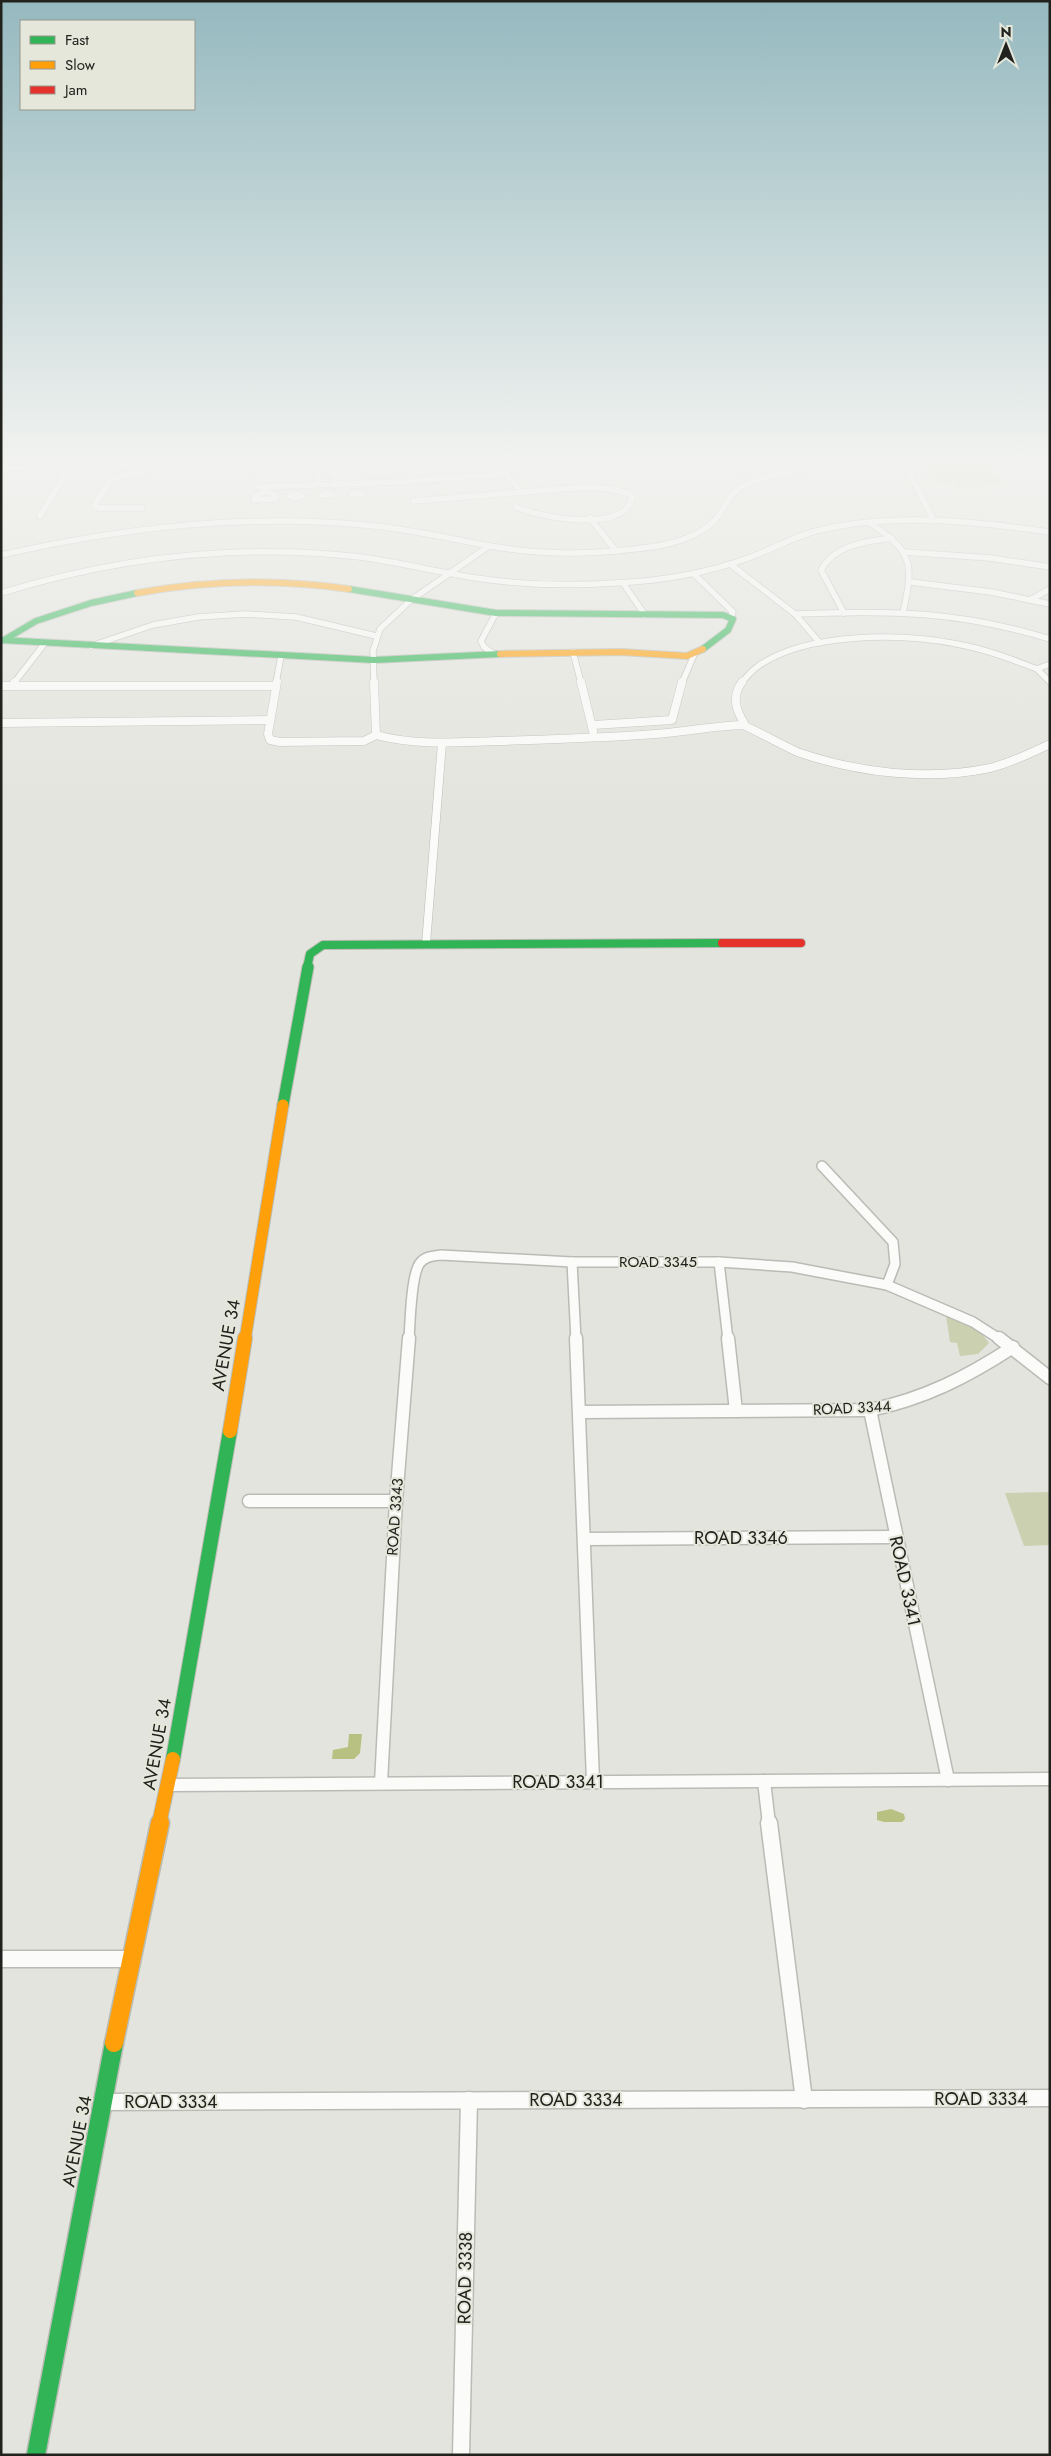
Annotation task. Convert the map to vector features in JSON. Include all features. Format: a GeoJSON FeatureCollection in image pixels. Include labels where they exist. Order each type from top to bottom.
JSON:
{"type":"FeatureCollection","features":[{"type":"Feature","properties":{"kind":"street"},"geometry":{"type":"LineString","coordinates":[[1,593],[49,579]]}},
{"type":"Feature","properties":{"kind":"street"},"geometry":{"type":"LineString","coordinates":[[281,656],[268,736],[276,742],[364,741],[373,738],[376,734],[373,651],[376,636],[386,622],[411,600],[442,579]]}},
{"type":"Feature","properties":{"kind":"street"},"geometry":{"type":"LineString","coordinates":[[493,579],[534,584],[623,583],[658,579]]}},
{"type":"Feature","properties":{"kind":"street"},"geometry":{"type":"LineString","coordinates":[[592,725],[672,720],[683,680],[694,655],[728,630],[733,619],[731,617],[733,612],[699,579]]}},
{"type":"Feature","properties":{"kind":"street"},"geometry":{"type":"LineString","coordinates":[[749,579],[795,614],[820,643]]}},
{"type":"Feature","properties":{"kind":"street"},"geometry":{"type":"LineString","coordinates":[[826,579],[844,612]]}},
{"type":"Feature","properties":{"kind":"street"},"geometry":{"type":"LineString","coordinates":[[903,612],[910,579]]}},
{"type":"Feature","properties":{"kind":"street"},"geometry":{"type":"LineString","coordinates":[[2,640],[36,621],[91,603],[167,587],[240,582],[285,582],[328,586],[496,613],[705,615],[731,617]]}},
{"type":"Feature","properties":{"kind":"street"},"geometry":{"type":"LineString","coordinates":[[910,582],[959,587],[1050,604]]}},
{"type":"Feature","properties":{"kind":"street"},"geometry":{"type":"LineString","coordinates":[[623,583],[645,615]]}},
{"type":"Feature","properties":{"kind":"street"},"geometry":{"type":"LineString","coordinates":[[1030,600],[1050,589]]}},
{"type":"Feature","properties":{"kind":"street"},"geometry":{"type":"LineString","coordinates":[[795,614],[903,612],[960,617],[1013,628],[1050,639]]}},
{"type":"Feature","properties":{"kind":"street"},"geometry":{"type":"LineString","coordinates":[[494,654],[484,647],[481,641],[496,613]]}},
{"type":"Feature","properties":{"kind":"street"},"geometry":{"type":"LineString","coordinates":[[92,646],[153,625],[198,617],[245,614],[296,617],[376,636]]}},
{"type":"Feature","properties":{"kind":"street"},"geometry":{"type":"LineString","coordinates":[[1050,682],[1037,669],[1006,656],[932,640],[893,638],[856,639],[820,643],[789,650],[764,661],[746,675],[736,690],[736,707],[745,725],[807,755],[850,767],[894,773],[957,773],[989,768],[1015,761],[1050,744]]}},
{"type":"Feature","properties":{"kind":"street"},"geometry":{"type":"LineString","coordinates":[[2,640],[374,660],[573,652],[694,655]]}},
{"type":"Feature","properties":{"kind":"street"},"geometry":{"type":"LineString","coordinates":[[12,686],[45,643]]}},
{"type":"Feature","properties":{"kind":"street"},"geometry":{"type":"LineString","coordinates":[[573,652],[592,725],[593,738]]}},
{"type":"Feature","properties":{"kind":"street"},"geometry":{"type":"LineString","coordinates":[[1037,669],[1050,664]]}},
{"type":"Feature","properties":{"kind":"street"},"geometry":{"type":"LineString","coordinates":[[1,686],[276,686]]}},
{"type":"Feature","properties":{"kind":"street"},"geometry":{"type":"LineString","coordinates":[[1,723],[270,720]]}},
{"type":"Feature","properties":{"kind":"street"},"geometry":{"type":"LineString","coordinates":[[376,734],[403,741],[442,743],[593,738],[745,725]]}},
{"type":"Feature","properties":{"kind":"street"},"geometry":{"type":"LineString","coordinates":[[426,944],[442,743]]}},
{"type":"Feature","properties":{"kind":"street","name":"AVENUE 34"},"geometry":{"type":"LineString","coordinates":[[36,2455],[102,2102],[168,1785],[244,1349],[308,958],[314,950],[332,944],[801,943]]}},
{"type":"Feature","properties":{"kind":"street"},"geometry":{"type":"LineString","coordinates":[[822,1166],[893,1242],[897,1253],[896,1263],[893,1275],[887,1285]]}},
{"type":"Feature","properties":{"kind":"street","name":"ROAD 3345"},"geometry":{"type":"LineString","coordinates":[[427,1257],[441,1254],[572,1262],[719,1262],[792,1267],[887,1285],[973,1322],[1013,1347],[1050,1378]]}},
{"type":"Feature","properties":{"kind":"street","name":"ROAD 3343"},"geometry":{"type":"LineString","coordinates":[[381,1782],[396,1501],[416,1271],[419,1263],[427,1257]]}},
{"type":"Feature","properties":{"kind":"street"},"geometry":{"type":"LineString","coordinates":[[572,1262],[585,1539],[592,1782]]}},
{"type":"Feature","properties":{"kind":"street"},"geometry":{"type":"LineString","coordinates":[[719,1262],[736,1411]]}},
{"type":"Feature","properties":{"kind":"street","name":"ROAD 3344"},"geometry":{"type":"LineString","coordinates":[[580,1412],[870,1410],[900,1406],[935,1394],[965,1379],[1013,1347]]}},
{"type":"Feature","properties":{"kind":"street","name":"ROAD 3341"},"geometry":{"type":"LineString","coordinates":[[870,1410],[948,1780]]}},
{"type":"Feature","properties":{"kind":"street"},"geometry":{"type":"LineString","coordinates":[[249,1501],[396,1501]]}},
{"type":"Feature","properties":{"kind":"street","name":"ROAD 3346"},"geometry":{"type":"LineString","coordinates":[[585,1539],[896,1537]]}},
{"type":"Feature","properties":{"kind":"street","name":"ROAD 3341"},"geometry":{"type":"LineString","coordinates":[[168,1785],[381,1782],[1050,1779]]}},
{"type":"Feature","properties":{"kind":"street"},"geometry":{"type":"LineString","coordinates":[[764,1781],[804,2100]]}},
{"type":"Feature","properties":{"kind":"street"},"geometry":{"type":"LineString","coordinates":[[1,1959],[131,1959]]}},
{"type":"Feature","properties":{"kind":"street","name":"ROAD 3334"},"geometry":{"type":"LineString","coordinates":[[102,2102],[1050,2098]]}},
{"type":"Feature","properties":{"kind":"street","name":"ROAD 3338"},"geometry":{"type":"LineString","coordinates":[[461,2455],[469,2100]]}},
{"type":"Feature","properties":{"kind":"shaded area"},"geometry":{"type":"Polygon","coordinates":[[[949,1313],[974,1324],[989,1343],[978,1354],[960,1356],[957,1343],[950,1342],[946,1315],[949,1313]]]}},
{"type":"Feature","properties":{"kind":"shaded area"},"geometry":{"type":"Polygon","coordinates":[[[1050,1492],[1050,1545],[1024,1546],[1005,1493],[1050,1492]]]}},
{"type":"Feature","properties":{"kind":"shaded area"},"geometry":{"type":"Polygon","coordinates":[[[349,1734],[362,1734],[360,1753],[354,1759],[332,1759],[333,1750],[348,1747],[349,1734]]]}},
{"type":"Feature","properties":{"kind":"shaded area"},"geometry":{"type":"Polygon","coordinates":[[[891,1809],[904,1814],[905,1819],[902,1822],[877,1820],[877,1812],[891,1809]]]}},
{"type":"Feature","properties":{"kind":"traffic: fast"},"geometry":{"type":"LineString","coordinates":[[349,589],[496,613],[723,615],[733,619],[728,630],[703,649]]}},
{"type":"Feature","properties":{"kind":"traffic: fast"},"geometry":{"type":"LineString","coordinates":[[4,640],[36,621],[91,603],[137,593]]}},
{"type":"Feature","properties":{"kind":"traffic: fast"},"geometry":{"type":"LineString","coordinates":[[1,640],[374,660],[500,654]]}},
{"type":"Feature","properties":{"kind":"traffic: fast"},"geometry":{"type":"LineString","coordinates":[[283,1105],[310,954],[323,945],[722,943]]}},
{"type":"Feature","properties":{"kind":"traffic: fast"},"geometry":{"type":"LineString","coordinates":[[173,1759],[230,1431]]}},
{"type":"Feature","properties":{"kind":"traffic: fast"},"geometry":{"type":"LineString","coordinates":[[36,2455],[114,2043]]}},
{"type":"Feature","properties":{"kind":"traffic: slow"},"geometry":{"type":"LineString","coordinates":[[137,593],[189,585],[243,582],[296,583],[349,589]]}},
{"type":"Feature","properties":{"kind":"traffic: slow"},"geometry":{"type":"LineString","coordinates":[[500,654],[621,652],[687,656],[703,649]]}},
{"type":"Feature","properties":{"kind":"traffic: slow"},"geometry":{"type":"LineString","coordinates":[[230,1431],[283,1105]]}},
{"type":"Feature","properties":{"kind":"traffic: slow"},"geometry":{"type":"LineString","coordinates":[[114,2043],[173,1759]]}},
{"type":"Feature","properties":{"kind":"traffic: jam"},"geometry":{"type":"LineString","coordinates":[[722,943],[801,943]]}}]}
